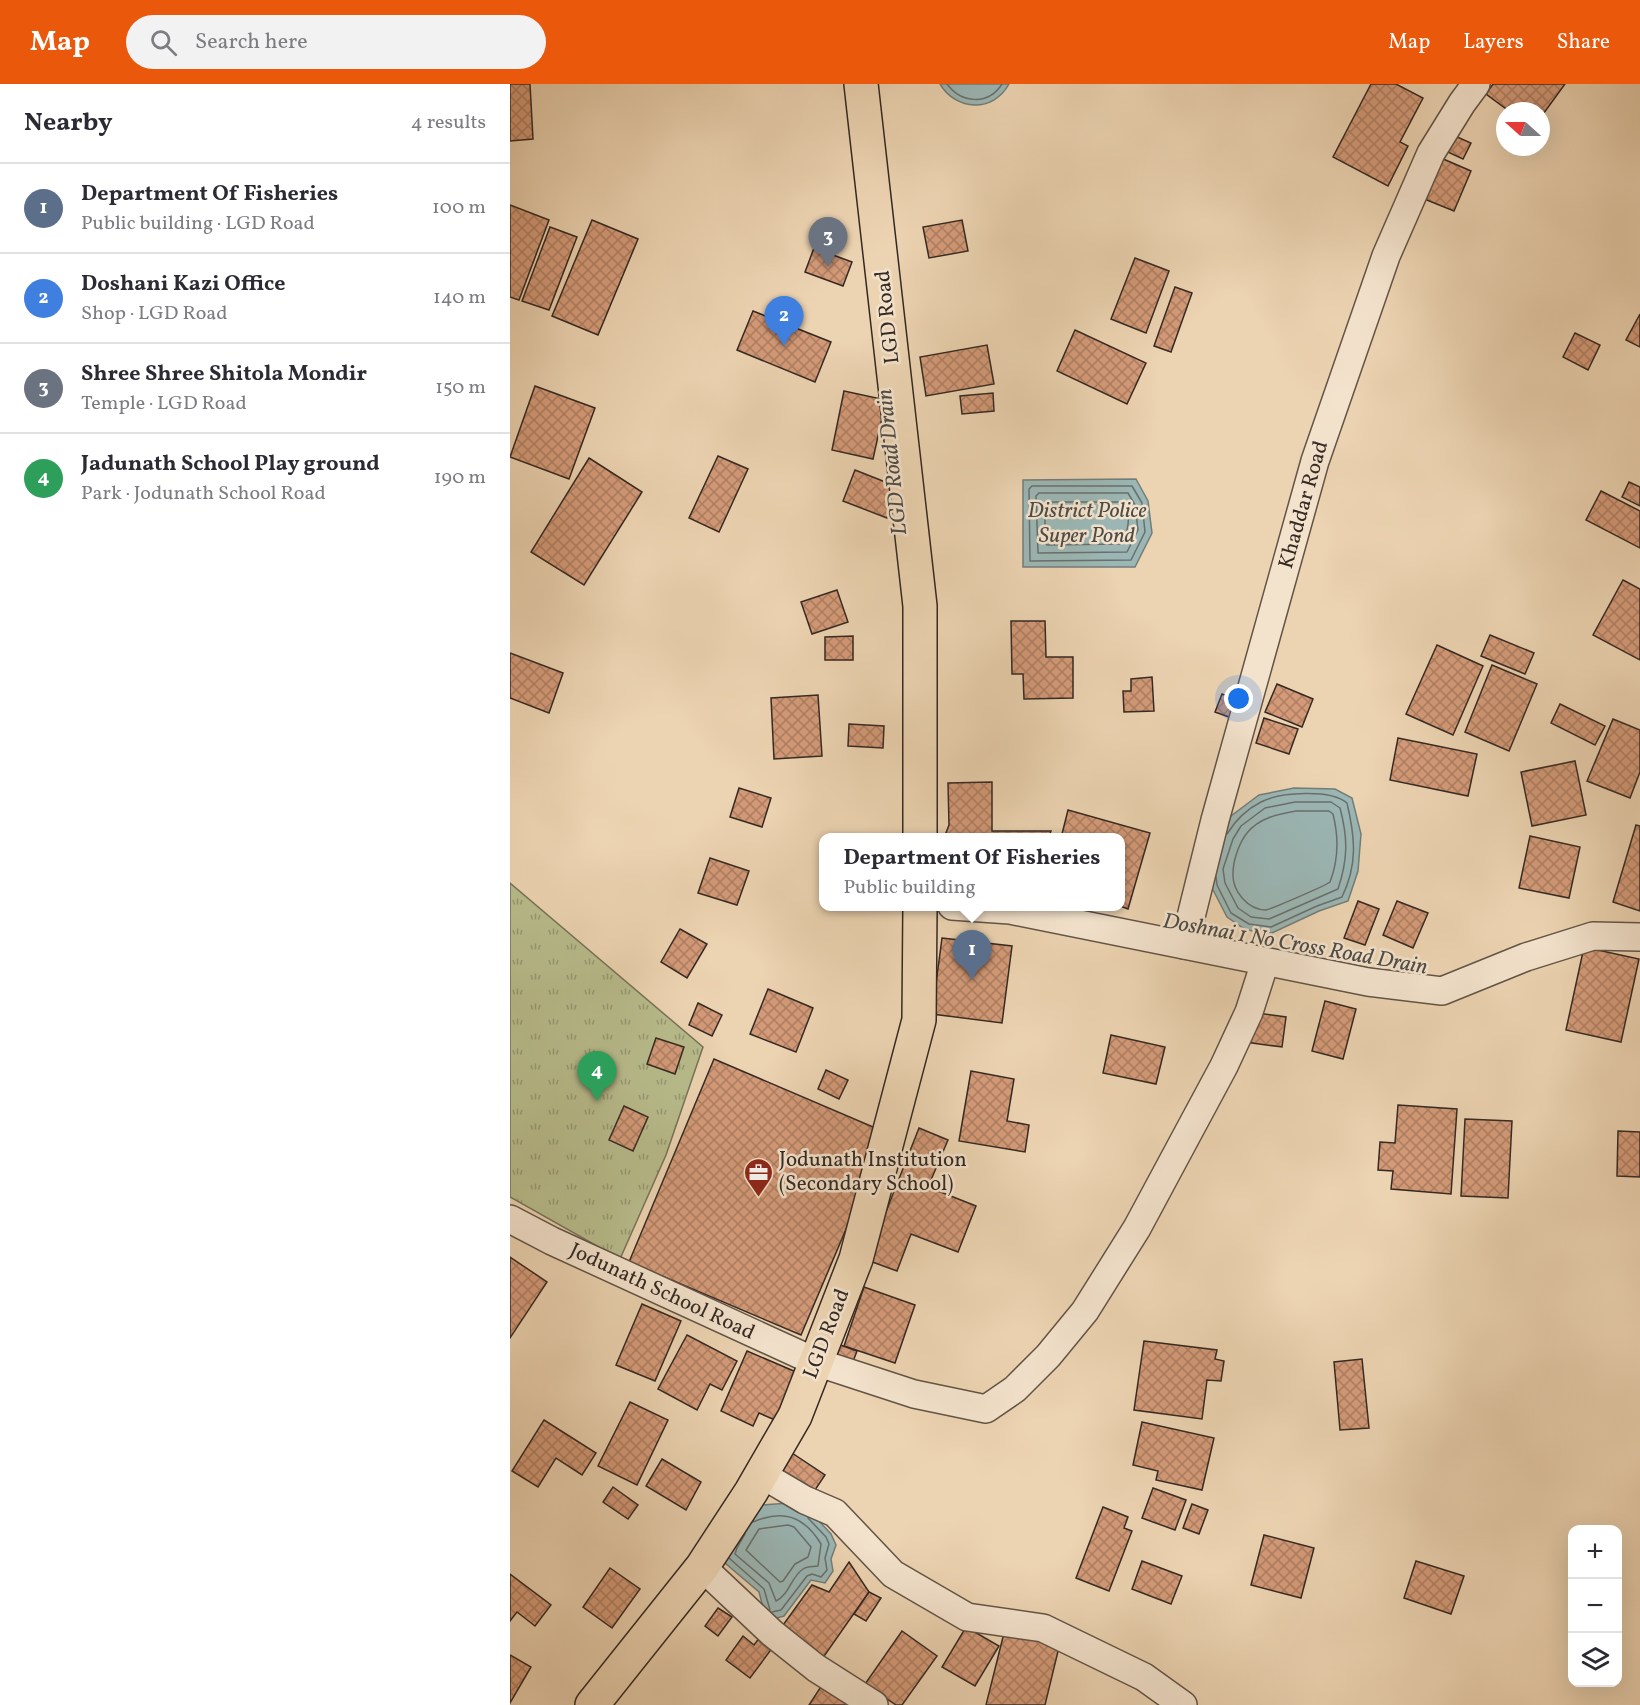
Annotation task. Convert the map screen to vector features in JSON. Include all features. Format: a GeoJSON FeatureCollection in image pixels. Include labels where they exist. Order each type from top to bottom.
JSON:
{"type":"FeatureCollection","features":[{"type":"Feature","properties":{"kind":"main road","name":"LGD Road"},"geometry":{"type":"LineString","coordinates":[[861,84],[920,606],[920,833]]}},
{"type":"Feature","properties":{"kind":"main road","name":"LGD Road"},"geometry":{"type":"LineString","coordinates":[[592,1705],[702,1567],[795,1416],[856,1260],[919,1020],[920,911]]}},
{"type":"Feature","properties":{"kind":"street","name":"Khaddar Road"},"geometry":{"type":"LineString","coordinates":[[1184,945],[1215,820],[1315,461],[1386,256],[1431,153],[1476,84]]}},
{"type":"Feature","properties":{"kind":"street"},"geometry":{"type":"LineString","coordinates":[[1015,911],[1368,982],[1442,992],[1526,957],[1593,936],[1640,938]]}},
{"type":"Feature","properties":{"kind":"street","name":"Jodunath School Road"},"geometry":{"type":"LineString","coordinates":[[510,1219],[552,1241],[816,1362],[914,1394],[986,1409],[1015,1389],[1048,1356],[1085,1311],[1137,1228],[1229,1056],[1249,1012],[1265,962]]}},
{"type":"Feature","properties":{"kind":"street"},"geometry":{"type":"LineString","coordinates":[[761,1474],[805,1500],[836,1513],[893,1574],[967,1617],[1043,1628],[1144,1677],[1183,1705]]}},
{"type":"Feature","properties":{"kind":"street"},"geometry":{"type":"LineString","coordinates":[[702,1567],[772,1633],[816,1668],[874,1705]]}},
{"type":"Feature","properties":{"kind":"green space"},"geometry":{"type":"Polygon","coordinates":[[[510,883],[703,1047],[666,1155],[620,1259],[510,1197],[510,883]]]}},
{"type":"Feature","properties":{"kind":"water"},"geometry":{"type":"Polygon","coordinates":[[[940,84],[1009,84],[994,100],[974,105],[955,99],[940,84]]]}},
{"type":"Feature","properties":{"kind":"water","name":"District Police Super Pond"},"geometry":{"type":"Polygon","coordinates":[[[1136,479],[1148,501],[1152,533],[1135,567],[1023,567],[1023,480],[1136,479]]]}},
{"type":"Feature","properties":{"kind":"water"},"geometry":{"type":"Polygon","coordinates":[[[1294,788],[1335,789],[1352,798],[1361,834],[1358,871],[1348,901],[1319,911],[1272,933],[1246,930],[1227,917],[1211,886],[1220,833],[1231,816],[1259,795],[1294,788]]]}},
{"type":"Feature","properties":{"kind":"water"},"geometry":{"type":"Polygon","coordinates":[[[789,1503],[807,1508],[831,1534],[836,1545],[831,1559],[833,1571],[825,1583],[811,1580],[784,1616],[773,1619],[765,1615],[759,1592],[725,1563],[720,1554],[761,1505],[789,1503]]]}},
{"type":"Feature","properties":{"kind":"building"},"geometry":{"type":"Polygon","coordinates":[[[510,84],[530,84],[533,139],[510,141],[510,84]]]}},
{"type":"Feature","properties":{"kind":"building"},"geometry":{"type":"Polygon","coordinates":[[[1371,84],[1396,84],[1423,98],[1400,142],[1408,146],[1388,186],[1333,157],[1371,84]]]}},
{"type":"Feature","properties":{"kind":"building"},"geometry":{"type":"Polygon","coordinates":[[[1493,84],[1565,84],[1550,105],[1550,102],[1497,102],[1486,94],[1493,84]]]}},
{"type":"Feature","properties":{"kind":"building"},"geometry":{"type":"Polygon","coordinates":[[[1446,132],[1471,143],[1463,159],[1439,148],[1446,132]]]}},
{"type":"Feature","properties":{"kind":"building"},"geometry":{"type":"Polygon","coordinates":[[[1434,155],[1471,171],[1454,211],[1417,196],[1434,155]]]}},
{"type":"Feature","properties":{"kind":"building"},"geometry":{"type":"Polygon","coordinates":[[[510,205],[549,220],[519,300],[510,297],[510,205]]]}},
{"type":"Feature","properties":{"kind":"building"},"geometry":{"type":"Polygon","coordinates":[[[592,220],[638,239],[598,335],[552,316],[592,220]]]}},
{"type":"Feature","properties":{"kind":"building"},"geometry":{"type":"Polygon","coordinates":[[[962,220],[968,251],[929,258],[923,227],[962,220]]]}},
{"type":"Feature","properties":{"kind":"building"},"geometry":{"type":"Polygon","coordinates":[[[550,227],[577,237],[549,310],[522,301],[550,227]]]}},
{"type":"Feature","properties":{"kind":"building"},"geometry":{"type":"Polygon","coordinates":[[[814,248],[852,262],[843,286],[805,272],[814,248]]]}},
{"type":"Feature","properties":{"kind":"building"},"geometry":{"type":"Polygon","coordinates":[[[1135,258],[1169,271],[1146,333],[1111,319],[1135,258]]]}},
{"type":"Feature","properties":{"kind":"building"},"geometry":{"type":"Polygon","coordinates":[[[1175,287],[1192,293],[1171,352],[1154,346],[1175,287]]]}},
{"type":"Feature","properties":{"kind":"building"},"geometry":{"type":"Polygon","coordinates":[[[753,311],[831,342],[815,382],[737,350],[753,311]]]}},
{"type":"Feature","properties":{"kind":"building"},"geometry":{"type":"Polygon","coordinates":[[[1640,314],[1640,347],[1626,340],[1640,314]]]}},
{"type":"Feature","properties":{"kind":"building"},"geometry":{"type":"Polygon","coordinates":[[[1075,330],[1146,363],[1127,404],[1057,371],[1075,330]]]}},
{"type":"Feature","properties":{"kind":"building"},"geometry":{"type":"Polygon","coordinates":[[[1575,333],[1600,345],[1588,370],[1563,357],[1575,333]]]}},
{"type":"Feature","properties":{"kind":"building"},"geometry":{"type":"Polygon","coordinates":[[[987,345],[994,384],[926,396],[920,357],[987,345]]]}},
{"type":"Feature","properties":{"kind":"building"},"geometry":{"type":"Polygon","coordinates":[[[535,386],[595,408],[569,479],[510,457],[535,386]]]}},
{"type":"Feature","properties":{"kind":"building"},"geometry":{"type":"Polygon","coordinates":[[[844,391],[886,400],[873,459],[832,450],[844,391]]]}},
{"type":"Feature","properties":{"kind":"building"},"geometry":{"type":"Polygon","coordinates":[[[993,393],[994,411],[962,414],[960,396],[993,393]]]}},
{"type":"Feature","properties":{"kind":"building"},"geometry":{"type":"Polygon","coordinates":[[[718,456],[748,469],[719,532],[689,518],[718,456]]]}},
{"type":"Feature","properties":{"kind":"building"},"geometry":{"type":"Polygon","coordinates":[[[589,458],[642,492],[584,585],[531,552],[589,458]]]}},
{"type":"Feature","properties":{"kind":"building"},"geometry":{"type":"Polygon","coordinates":[[[855,470],[898,487],[887,518],[843,501],[855,470]]]}},
{"type":"Feature","properties":{"kind":"building"},"geometry":{"type":"Polygon","coordinates":[[[1629,482],[1640,487],[1640,506],[1622,497],[1629,482]]]}},
{"type":"Feature","properties":{"kind":"building"},"geometry":{"type":"Polygon","coordinates":[[[1601,491],[1640,511],[1640,548],[1586,520],[1601,491]]]}},
{"type":"Feature","properties":{"kind":"building"},"geometry":{"type":"Polygon","coordinates":[[[1623,580],[1640,589],[1640,660],[1593,635],[1623,580]]]}},
{"type":"Feature","properties":{"kind":"building"},"geometry":{"type":"Polygon","coordinates":[[[837,590],[848,622],[812,634],[801,602],[837,590]]]}},
{"type":"Feature","properties":{"kind":"building"},"geometry":{"type":"Polygon","coordinates":[[[1011,621],[1045,621],[1046,657],[1073,657],[1073,698],[1024,699],[1023,674],[1012,674],[1011,621]]]}},
{"type":"Feature","properties":{"kind":"building"},"geometry":{"type":"Polygon","coordinates":[[[1490,635],[1534,653],[1525,674],[1481,656],[1490,635]]]}},
{"type":"Feature","properties":{"kind":"building"},"geometry":{"type":"Polygon","coordinates":[[[853,636],[853,660],[825,660],[825,637],[853,636]]]}},
{"type":"Feature","properties":{"kind":"building"},"geometry":{"type":"Polygon","coordinates":[[[1437,645],[1483,666],[1453,735],[1406,714],[1437,645]]]}},
{"type":"Feature","properties":{"kind":"building"},"geometry":{"type":"Polygon","coordinates":[[[510,653],[563,673],[549,713],[510,698],[510,653]]]}},
{"type":"Feature","properties":{"kind":"building"},"geometry":{"type":"Polygon","coordinates":[[[1492,665],[1537,684],[1509,751],[1465,732],[1492,665]]]}},
{"type":"Feature","properties":{"kind":"building"},"geometry":{"type":"Polygon","coordinates":[[[1152,677],[1154,711],[1124,712],[1123,691],[1131,691],[1131,679],[1152,677]]]}},
{"type":"Feature","properties":{"kind":"building"},"geometry":{"type":"Polygon","coordinates":[[[1277,684],[1313,699],[1302,727],[1265,712],[1277,684]]]}},
{"type":"Feature","properties":{"kind":"building"},"geometry":{"type":"Polygon","coordinates":[[[1222,694],[1246,703],[1240,721],[1215,712],[1222,694]]]}},
{"type":"Feature","properties":{"kind":"building"},"geometry":{"type":"Polygon","coordinates":[[[818,695],[822,756],[774,759],[771,698],[818,695]]]}},
{"type":"Feature","properties":{"kind":"building"},"geometry":{"type":"Polygon","coordinates":[[[1560,704],[1605,726],[1595,745],[1551,723],[1560,704]]]}},
{"type":"Feature","properties":{"kind":"building"},"geometry":{"type":"Polygon","coordinates":[[[1264,718],[1298,729],[1289,754],[1256,743],[1264,718]]]}},
{"type":"Feature","properties":{"kind":"building"},"geometry":{"type":"Polygon","coordinates":[[[1613,719],[1640,730],[1640,772],[1630,798],[1587,781],[1613,719]]]}},
{"type":"Feature","properties":{"kind":"building"},"geometry":{"type":"Polygon","coordinates":[[[849,724],[884,726],[883,748],[848,746],[849,724]]]}},
{"type":"Feature","properties":{"kind":"building"},"geometry":{"type":"Polygon","coordinates":[[[1398,738],[1477,754],[1468,796],[1390,780],[1398,738]]]}},
{"type":"Feature","properties":{"kind":"building"},"geometry":{"type":"Polygon","coordinates":[[[1575,761],[1586,815],[1532,826],[1521,772],[1575,761]]]}},
{"type":"Feature","properties":{"kind":"building"},"geometry":{"type":"Polygon","coordinates":[[[992,782],[992,831],[1051,831],[1050,833],[946,833],[949,825],[948,783],[992,782]]]}},
{"type":"Feature","properties":{"kind":"building"},"geometry":{"type":"Polygon","coordinates":[[[739,788],[771,798],[762,827],[730,817],[739,788]]]}},
{"type":"Feature","properties":{"kind":"building"},"geometry":{"type":"Polygon","coordinates":[[[1068,810],[1150,833],[1128,909],[1125,908],[1125,833],[1062,833],[1068,810]]]}},
{"type":"Feature","properties":{"kind":"building"},"geometry":{"type":"Polygon","coordinates":[[[1636,825],[1640,826],[1640,911],[1613,902],[1636,825]]]}},
{"type":"Feature","properties":{"kind":"building"},"geometry":{"type":"Polygon","coordinates":[[[1530,836],[1580,847],[1569,898],[1519,888],[1530,836]]]}},
{"type":"Feature","properties":{"kind":"building"},"geometry":{"type":"Polygon","coordinates":[[[710,858],[749,871],[737,905],[698,893],[710,858]]]}},
{"type":"Feature","properties":{"kind":"building"},"geometry":{"type":"Polygon","coordinates":[[[1358,901],[1379,909],[1365,945],[1344,938],[1358,901]]]}},
{"type":"Feature","properties":{"kind":"building"},"geometry":{"type":"Polygon","coordinates":[[[1397,901],[1428,913],[1413,948],[1383,935],[1397,901]]]}},
{"type":"Feature","properties":{"kind":"building"},"geometry":{"type":"Polygon","coordinates":[[[680,929],[707,944],[687,978],[661,962],[680,929]]]}},
{"type":"Feature","properties":{"kind":"building"},"geometry":{"type":"Polygon","coordinates":[[[942,938],[1012,946],[1002,1023],[932,1014],[942,938]]]}},
{"type":"Feature","properties":{"kind":"building"},"geometry":{"type":"Polygon","coordinates":[[[1584,947],[1639,959],[1621,1042],[1566,1030],[1584,947]]]}},
{"type":"Feature","properties":{"kind":"building"},"geometry":{"type":"Polygon","coordinates":[[[768,989],[813,1008],[796,1052],[750,1034],[768,989]]]}},
{"type":"Feature","properties":{"kind":"building"},"geometry":{"type":"Polygon","coordinates":[[[1325,1001],[1356,1009],[1343,1059],[1312,1051],[1325,1001]]]}},
{"type":"Feature","properties":{"kind":"building"},"geometry":{"type":"Polygon","coordinates":[[[698,1003],[722,1015],[712,1036],[689,1025],[698,1003]]]}},
{"type":"Feature","properties":{"kind":"building"},"geometry":{"type":"Polygon","coordinates":[[[1249,1012],[1286,1017],[1282,1047],[1245,1042],[1249,1012]]]}},
{"type":"Feature","properties":{"kind":"building"},"geometry":{"type":"Polygon","coordinates":[[[1111,1035],[1165,1047],[1156,1084],[1103,1073],[1111,1035]]]}},
{"type":"Feature","properties":{"kind":"building"},"geometry":{"type":"Polygon","coordinates":[[[656,1038],[684,1047],[675,1074],[647,1064],[656,1038]]]}},
{"type":"Feature","properties":{"kind":"building","name":"Jodunath Institution (Secondary School)"},"geometry":{"type":"Polygon","coordinates":[[[714,1059],[887,1133],[801,1335],[629,1262],[714,1059]]]}},
{"type":"Feature","properties":{"kind":"building"},"geometry":{"type":"Polygon","coordinates":[[[826,1070],[848,1080],[839,1099],[818,1089],[826,1070]]]}},
{"type":"Feature","properties":{"kind":"building"},"geometry":{"type":"Polygon","coordinates":[[[971,1071],[1014,1079],[1007,1121],[1029,1125],[1025,1152],[959,1141],[971,1071]]]}},
{"type":"Feature","properties":{"kind":"building"},"geometry":{"type":"Polygon","coordinates":[[[1398,1105],[1457,1109],[1451,1194],[1391,1189],[1393,1171],[1378,1170],[1380,1142],[1395,1143],[1398,1105]]]}},
{"type":"Feature","properties":{"kind":"building"},"geometry":{"type":"Polygon","coordinates":[[[624,1106],[648,1117],[633,1151],[609,1140],[624,1106]]]}},
{"type":"Feature","properties":{"kind":"building"},"geometry":{"type":"Polygon","coordinates":[[[1465,1119],[1512,1121],[1508,1198],[1461,1196],[1465,1119]]]}},
{"type":"Feature","properties":{"kind":"building"},"geometry":{"type":"Polygon","coordinates":[[[919,1128],[948,1140],[928,1187],[976,1206],[958,1252],[911,1234],[897,1271],[867,1260],[919,1128]]]}},
{"type":"Feature","properties":{"kind":"building"},"geometry":{"type":"Polygon","coordinates":[[[1618,1131],[1640,1132],[1640,1177],[1617,1176],[1618,1131]]]}},
{"type":"Feature","properties":{"kind":"building"},"geometry":{"type":"Polygon","coordinates":[[[510,1257],[547,1282],[510,1338],[510,1257]]]}},
{"type":"Feature","properties":{"kind":"building"},"geometry":{"type":"Polygon","coordinates":[[[864,1287],[915,1305],[895,1363],[844,1346],[864,1287]]]}},
{"type":"Feature","properties":{"kind":"building"},"geometry":{"type":"Polygon","coordinates":[[[642,1304],[681,1321],[655,1381],[616,1365],[642,1304]]]}},
{"type":"Feature","properties":{"kind":"building"},"geometry":{"type":"Polygon","coordinates":[[[687,1335],[737,1361],[722,1390],[710,1384],[697,1410],[658,1389],[687,1335]]]}},
{"type":"Feature","properties":{"kind":"building"},"geometry":{"type":"Polygon","coordinates":[[[1144,1341],[1217,1350],[1215,1359],[1224,1361],[1221,1381],[1207,1380],[1202,1419],[1134,1410],[1144,1341]]]}},
{"type":"Feature","properties":{"kind":"building"},"geometry":{"type":"Polygon","coordinates":[[[832,1342],[857,1351],[846,1380],[832,1342]]]}},
{"type":"Feature","properties":{"kind":"building"},"geometry":{"type":"Polygon","coordinates":[[[747,1351],[796,1372],[775,1420],[759,1413],[753,1426],[721,1411],[747,1351]]]}},
{"type":"Feature","properties":{"kind":"building"},"geometry":{"type":"Polygon","coordinates":[[[1362,1359],[1369,1428],[1340,1430],[1334,1362],[1362,1359]]]}},
{"type":"Feature","properties":{"kind":"building"},"geometry":{"type":"Polygon","coordinates":[[[630,1402],[668,1420],[637,1485],[598,1466],[630,1402]]]}},
{"type":"Feature","properties":{"kind":"building"},"geometry":{"type":"Polygon","coordinates":[[[544,1420],[596,1453],[582,1475],[556,1458],[538,1487],[512,1471],[544,1420]]]}},
{"type":"Feature","properties":{"kind":"building"},"geometry":{"type":"Polygon","coordinates":[[[1142,1422],[1214,1438],[1202,1490],[1156,1480],[1158,1471],[1133,1465],[1142,1422]]]}},
{"type":"Feature","properties":{"kind":"building"},"geometry":{"type":"Polygon","coordinates":[[[786,1449],[825,1475],[811,1496],[772,1469],[786,1449]]]}},
{"type":"Feature","properties":{"kind":"building"},"geometry":{"type":"Polygon","coordinates":[[[662,1459],[701,1482],[686,1510],[646,1486],[662,1459]]]}},
{"type":"Feature","properties":{"kind":"building"},"geometry":{"type":"Polygon","coordinates":[[[613,1487],[638,1505],[628,1519],[603,1502],[613,1487]]]}},
{"type":"Feature","properties":{"kind":"building"},"geometry":{"type":"Polygon","coordinates":[[[1153,1488],[1186,1500],[1175,1530],[1142,1518],[1153,1488]]]}},
{"type":"Feature","properties":{"kind":"building"},"geometry":{"type":"Polygon","coordinates":[[[1192,1504],[1208,1510],[1199,1534],[1183,1528],[1192,1504]]]}},
{"type":"Feature","properties":{"kind":"building"},"geometry":{"type":"Polygon","coordinates":[[[1103,1507],[1128,1517],[1124,1528],[1132,1531],[1109,1591],[1076,1578],[1103,1507]]]}},
{"type":"Feature","properties":{"kind":"building"},"geometry":{"type":"Polygon","coordinates":[[[1264,1535],[1314,1548],[1301,1598],[1251,1585],[1264,1535]]]}},
{"type":"Feature","properties":{"kind":"building"},"geometry":{"type":"Polygon","coordinates":[[[1142,1561],[1182,1576],[1171,1604],[1132,1589],[1142,1561]]]}},
{"type":"Feature","properties":{"kind":"building"},"geometry":{"type":"Polygon","coordinates":[[[1416,1561],[1464,1576],[1451,1614],[1404,1598],[1416,1561]]]}},
{"type":"Feature","properties":{"kind":"building"},"geometry":{"type":"Polygon","coordinates":[[[849,1562],[869,1592],[820,1662],[778,1632],[812,1585],[829,1592],[849,1562]]]}},
{"type":"Feature","properties":{"kind":"building"},"geometry":{"type":"Polygon","coordinates":[[[610,1568],[640,1589],[612,1628],[583,1607],[610,1568]]]}},
{"type":"Feature","properties":{"kind":"building"},"geometry":{"type":"Polygon","coordinates":[[[510,1574],[551,1605],[535,1626],[517,1612],[510,1621],[510,1574]]]}},
{"type":"Feature","properties":{"kind":"building"},"geometry":{"type":"Polygon","coordinates":[[[869,1592],[881,1598],[866,1621],[854,1614],[869,1592]]]}},
{"type":"Feature","properties":{"kind":"building"},"geometry":{"type":"Polygon","coordinates":[[[718,1608],[732,1617],[718,1636],[705,1626],[718,1608]]]}},
{"type":"Feature","properties":{"kind":"building"},"geometry":{"type":"Polygon","coordinates":[[[966,1627],[999,1646],[975,1686],[942,1667],[966,1627]]]}},
{"type":"Feature","properties":{"kind":"building"},"geometry":{"type":"Polygon","coordinates":[[[1005,1629],[1060,1643],[1045,1705],[986,1705],[1005,1629]]]}},
{"type":"Feature","properties":{"kind":"building"},"geometry":{"type":"Polygon","coordinates":[[[902,1631],[937,1656],[902,1705],[896,1705],[865,1684],[902,1631]]]}},
{"type":"Feature","properties":{"kind":"building"},"geometry":{"type":"Polygon","coordinates":[[[763,1633],[776,1643],[750,1678],[726,1660],[743,1636],[754,1645],[763,1633]]]}},
{"type":"Feature","properties":{"kind":"building"},"geometry":{"type":"Polygon","coordinates":[[[510,1655],[531,1667],[510,1703],[510,1655]]]}},
{"type":"Feature","properties":{"kind":"building"},"geometry":{"type":"Polygon","coordinates":[[[826,1679],[865,1705],[809,1705],[826,1679]]]}},
{"type":"Feature","properties":{"kind":"place","name":"Shree Shree Shitola Mondir"},"geometry":{"type":"Point","coordinates":[828,267]}},
{"type":"Feature","properties":{"kind":"place","name":"Doshani Kazi Office"},"geometry":{"type":"Point","coordinates":[784,346]}},
{"type":"Feature","properties":{"kind":"place","name":"Department Of Fisheries"},"geometry":{"type":"Point","coordinates":[972,980]}},
{"type":"Feature","properties":{"kind":"place","name":"Jadunath School Play ground"},"geometry":{"type":"Point","coordinates":[597,1101]}},
{"type":"Feature","properties":{"kind":"place","name":"Jodunath Institution (Secondary School)"},"geometry":{"type":"Point","coordinates":[758,1198]}},
{"type":"Feature","properties":{"kind":"water label","name":"LGD Road Drain"},"geometry":{"type":"Point","coordinates":[893,462]}},
{"type":"Feature","properties":{"kind":"water label","name":"Doshnai 1 No Cross Road Drain"},"geometry":{"type":"Point","coordinates":[1295,945]}}]}
